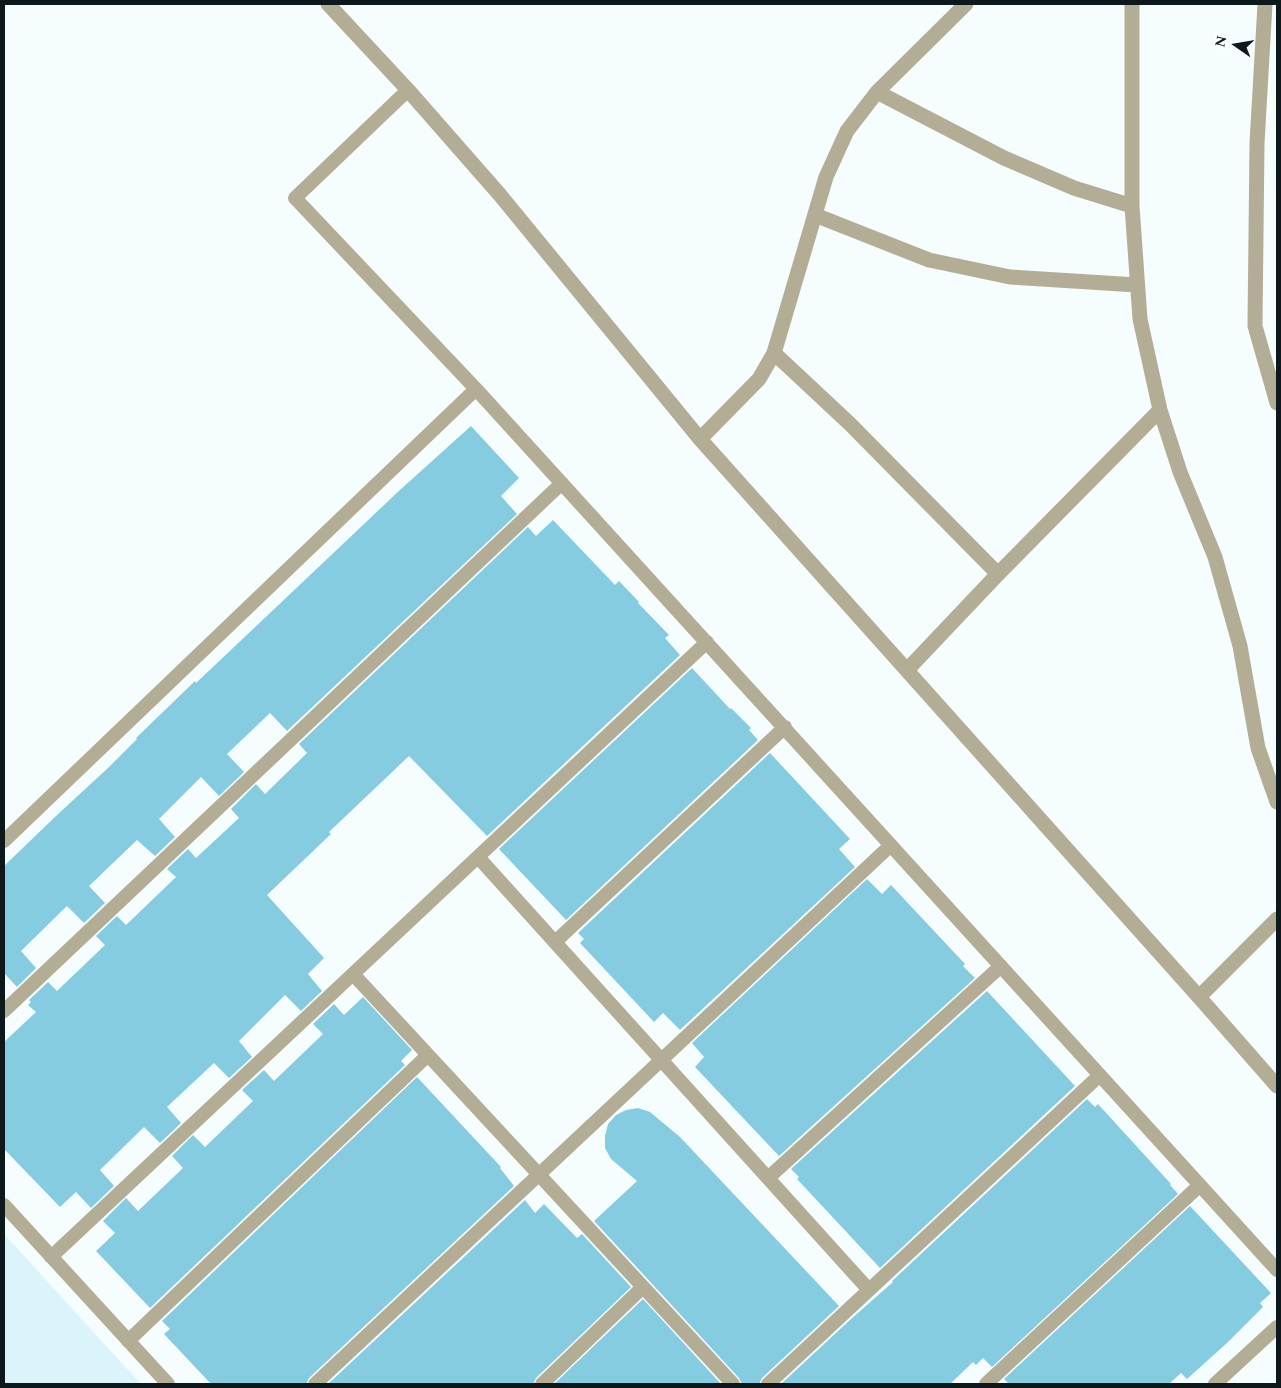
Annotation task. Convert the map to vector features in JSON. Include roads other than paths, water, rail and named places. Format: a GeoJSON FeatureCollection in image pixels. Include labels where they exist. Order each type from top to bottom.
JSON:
{"type":"FeatureCollection","features":[{"type":"Feature","properties":{"kind":"street"},"geometry":{"type":"LineString","coordinates":[[328,4],[408,90],[500,195],[700,439],[1277,1086]]}},
{"type":"Feature","properties":{"kind":"street"},"geometry":{"type":"LineString","coordinates":[[700,439],[759,379],[774,353],[826,178],[848,131],[877,92],[966,4]]}},
{"type":"Feature","properties":{"kind":"street"},"geometry":{"type":"LineString","coordinates":[[1132,4],[1132,206],[1140,319],[1160,410],[1180,472],[1214,557],[1240,646],[1258,748],[1277,802]]}},
{"type":"Feature","properties":{"kind":"street"},"geometry":{"type":"LineString","coordinates":[[1265,4],[1256,143],[1255,326],[1277,403]]}},
{"type":"Feature","properties":{"kind":"street"},"geometry":{"type":"LineString","coordinates":[[877,92],[1004,158],[1074,188],[1132,206]]}},
{"type":"Feature","properties":{"kind":"street"},"geometry":{"type":"LineString","coordinates":[[815,215],[929,260],[1010,277],[1138,285]]}},
{"type":"Feature","properties":{"kind":"street"},"geometry":{"type":"LineString","coordinates":[[774,353],[850,424],[998,574]]}},
{"type":"Feature","properties":{"kind":"street"},"geometry":{"type":"LineString","coordinates":[[907,670],[998,574],[1160,410]]}},
{"type":"Feature","properties":{"kind":"street"},"geometry":{"type":"LineString","coordinates":[[1199,997],[1277,919]]}},
{"type":"Feature","properties":{"kind":"lane"},"geometry":{"type":"LineString","coordinates":[[408,90],[295,198],[476,389],[1277,1270]]}},
{"type":"Feature","properties":{"kind":"lane"},"geometry":{"type":"LineString","coordinates":[[4,841],[476,389]]}},
{"type":"Feature","properties":{"kind":"lane"},"geometry":{"type":"LineString","coordinates":[[4,1011],[562,483]]}},
{"type":"Feature","properties":{"kind":"lane"},"geometry":{"type":"LineString","coordinates":[[51,1257],[707,642]]}},
{"type":"Feature","properties":{"kind":"lane"},"geometry":{"type":"LineString","coordinates":[[555,942],[785,727]]}},
{"type":"Feature","properties":{"kind":"lane"},"geometry":{"type":"LineString","coordinates":[[315,1384],[891,845]]}},
{"type":"Feature","properties":{"kind":"lane"},"geometry":{"type":"LineString","coordinates":[[478,857],[870,1290]]}},
{"type":"Feature","properties":{"kind":"lane"},"geometry":{"type":"LineString","coordinates":[[768,1178],[1001,966]]}},
{"type":"Feature","properties":{"kind":"lane"},"geometry":{"type":"LineString","coordinates":[[354,974],[733,1384]]}},
{"type":"Feature","properties":{"kind":"lane"},"geometry":{"type":"LineString","coordinates":[[128,1341],[428,1055]]}},
{"type":"Feature","properties":{"kind":"lane"},"geometry":{"type":"LineString","coordinates":[[768,1384],[1100,1075]]}},
{"type":"Feature","properties":{"kind":"lane"},"geometry":{"type":"LineString","coordinates":[[986,1384],[1200,1185]]}},
{"type":"Feature","properties":{"kind":"lane"},"geometry":{"type":"LineString","coordinates":[[4,1205],[168,1384]]}},
{"type":"Feature","properties":{"kind":"lane"},"geometry":{"type":"LineString","coordinates":[[542,1384],[643,1287]]}},
{"type":"Feature","properties":{"kind":"lane"},"geometry":{"type":"LineString","coordinates":[[1215,1384],[1277,1326]]}}]}
